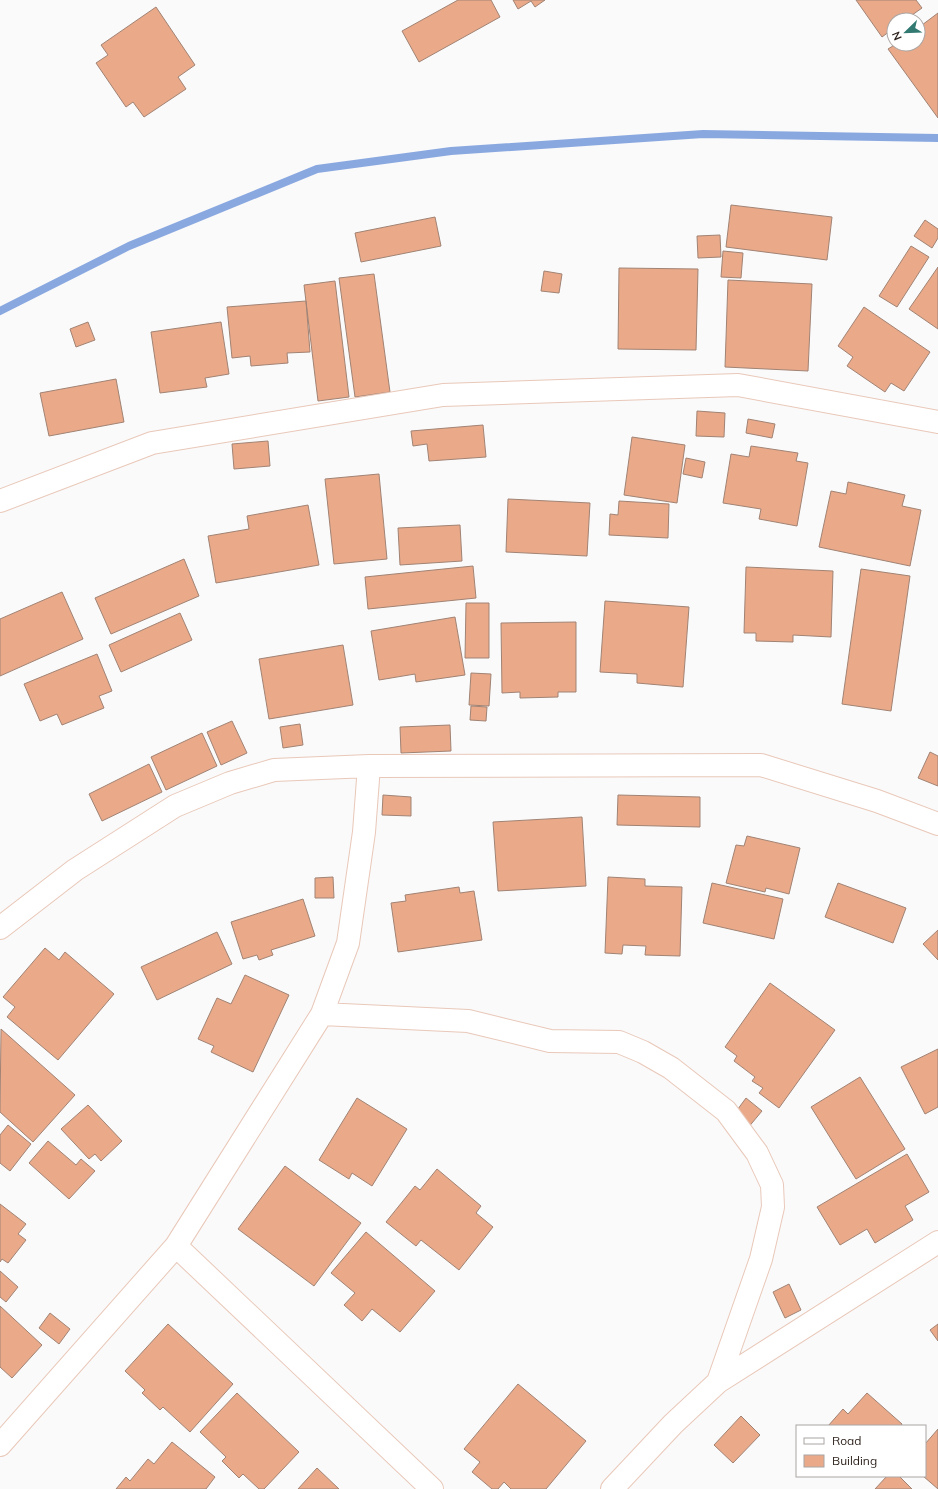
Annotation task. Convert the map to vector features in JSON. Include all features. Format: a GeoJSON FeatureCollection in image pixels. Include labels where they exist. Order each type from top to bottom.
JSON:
{"type":"FeatureCollection","features":[{"type":"Feature","properties":{"kind":"street"},"geometry":{"type":"LineString","coordinates":[[0,502],[152,443],[443,395],[738,385],[938,422]]}},
{"type":"Feature","properties":{"kind":"street"},"geometry":{"type":"LineString","coordinates":[[0,928],[75,870],[175,806],[230,783],[274,770],[370,766],[762,765],[877,801],[938,824]]}},
{"type":"Feature","properties":{"kind":"street"},"geometry":{"type":"LineString","coordinates":[[0,1445],[176,1246],[322,1014],[348,943],[364,832],[370,766]]}},
{"type":"Feature","properties":{"kind":"street"},"geometry":{"type":"LineString","coordinates":[[322,1014],[462,1021],[496,1027],[550,1041],[619,1042],[643,1052],[671,1068],[726,1111],[757,1153],[772,1185],[773,1207],[761,1259],[718,1382]]}},
{"type":"Feature","properties":{"kind":"street"},"geometry":{"type":"LineString","coordinates":[[612,1489],[673,1424],[718,1382],[938,1242]]}},
{"type":"Feature","properties":{"kind":"street"},"geometry":{"type":"LineString","coordinates":[[176,1246],[432,1489]]}},
{"type":"Feature","properties":{"kind":"building"},"geometry":{"type":"Polygon","coordinates":[[[458,0],[491,0],[500,17],[419,62],[402,31],[458,0]]]}},
{"type":"Feature","properties":{"kind":"building"},"geometry":{"type":"Polygon","coordinates":[[[513,0],[545,0],[535,7],[531,1],[518,9],[513,0]]]}},
{"type":"Feature","properties":{"kind":"building"},"geometry":{"type":"Polygon","coordinates":[[[856,0],[916,0],[922,8],[916,12],[886,12],[886,34],[882,37],[856,0]]]}},
{"type":"Feature","properties":{"kind":"building"},"geometry":{"type":"Polygon","coordinates":[[[156,7],[195,65],[178,77],[186,89],[144,117],[133,102],[126,107],[96,63],[108,55],[101,45],[156,7]]]}},
{"type":"Feature","properties":{"kind":"building"},"geometry":{"type":"Polygon","coordinates":[[[938,13],[938,118],[890,52],[926,52],[926,22],[938,13]]]}},
{"type":"Feature","properties":{"kind":"building"},"geometry":{"type":"Polygon","coordinates":[[[731,205],[832,217],[827,260],[726,247],[731,205]]]}},
{"type":"Feature","properties":{"kind":"building"},"geometry":{"type":"Polygon","coordinates":[[[435,217],[441,246],[361,262],[355,233],[435,217]]]}},
{"type":"Feature","properties":{"kind":"building"},"geometry":{"type":"Polygon","coordinates":[[[925,220],[938,229],[938,238],[932,248],[914,236],[925,220]]]}},
{"type":"Feature","properties":{"kind":"building"},"geometry":{"type":"Polygon","coordinates":[[[720,235],[721,257],[698,258],[697,236],[720,235]]]}},
{"type":"Feature","properties":{"kind":"building"},"geometry":{"type":"Polygon","coordinates":[[[911,246],[929,257],[897,307],[879,296],[911,246]]]}},
{"type":"Feature","properties":{"kind":"building"},"geometry":{"type":"Polygon","coordinates":[[[723,251],[743,253],[741,278],[721,277],[723,251]]]}},
{"type":"Feature","properties":{"kind":"building"},"geometry":{"type":"Polygon","coordinates":[[[938,267],[938,329],[909,309],[938,267]]]}},
{"type":"Feature","properties":{"kind":"building"},"geometry":{"type":"Polygon","coordinates":[[[619,268],[698,269],[696,350],[618,349],[619,268]]]}},
{"type":"Feature","properties":{"kind":"building"},"geometry":{"type":"Polygon","coordinates":[[[544,271],[562,274],[559,293],[541,291],[544,271]]]}},
{"type":"Feature","properties":{"kind":"building"},"geometry":{"type":"Polygon","coordinates":[[[374,274],[390,392],[355,397],[339,278],[374,274]]]}},
{"type":"Feature","properties":{"kind":"building"},"geometry":{"type":"Polygon","coordinates":[[[728,280],[812,284],[808,371],[725,367],[728,280]]]}},
{"type":"Feature","properties":{"kind":"building"},"geometry":{"type":"Polygon","coordinates":[[[335,281],[349,397],[318,401],[304,285],[335,281]]]}},
{"type":"Feature","properties":{"kind":"building"},"geometry":{"type":"Polygon","coordinates":[[[306,301],[310,352],[287,353],[288,363],[251,366],[250,356],[232,358],[227,307],[306,301]]]}},
{"type":"Feature","properties":{"kind":"building"},"geometry":{"type":"Polygon","coordinates":[[[864,307],[930,352],[904,391],[891,383],[885,392],[847,366],[853,357],[838,346],[864,307]]]}},
{"type":"Feature","properties":{"kind":"building"},"geometry":{"type":"Polygon","coordinates":[[[88,322],[95,340],[76,347],[70,329],[88,322]]]}},
{"type":"Feature","properties":{"kind":"building"},"geometry":{"type":"Polygon","coordinates":[[[221,322],[229,374],[205,378],[207,387],[160,393],[151,332],[221,322]]]}},
{"type":"Feature","properties":{"kind":"building"},"geometry":{"type":"Polygon","coordinates":[[[116,379],[124,422],[49,436],[40,393],[116,379]]]}},
{"type":"Feature","properties":{"kind":"building"},"geometry":{"type":"Polygon","coordinates":[[[697,411],[725,413],[724,437],[696,436],[697,411]]]}},
{"type":"Feature","properties":{"kind":"building"},"geometry":{"type":"Polygon","coordinates":[[[748,419],[775,424],[772,438],[746,433],[748,419]]]}},
{"type":"Feature","properties":{"kind":"building"},"geometry":{"type":"Polygon","coordinates":[[[483,425],[486,457],[429,461],[427,444],[413,446],[411,431],[483,425]]]}},
{"type":"Feature","properties":{"kind":"building"},"geometry":{"type":"Polygon","coordinates":[[[632,437],[685,445],[677,503],[624,495],[632,437]]]}},
{"type":"Feature","properties":{"kind":"building"},"geometry":{"type":"Polygon","coordinates":[[[268,441],[270,466],[234,469],[232,444],[268,441]]]}},
{"type":"Feature","properties":{"kind":"building"},"geometry":{"type":"Polygon","coordinates":[[[751,446],[798,453],[796,461],[808,463],[797,526],[759,519],[761,509],[723,503],[731,454],[749,457],[751,446]]]}},
{"type":"Feature","properties":{"kind":"building"},"geometry":{"type":"Polygon","coordinates":[[[686,458],[705,462],[702,478],[683,474],[686,458]]]}},
{"type":"Feature","properties":{"kind":"building"},"geometry":{"type":"Polygon","coordinates":[[[379,474],[387,559],[334,564],[325,479],[379,474]]]}},
{"type":"Feature","properties":{"kind":"building"},"geometry":{"type":"Polygon","coordinates":[[[848,482],[905,495],[902,506],[921,510],[910,566],[819,547],[831,491],[846,494],[848,482]]]}},
{"type":"Feature","properties":{"kind":"building"},"geometry":{"type":"Polygon","coordinates":[[[508,499],[590,503],[587,556],[506,552],[508,499]]]}},
{"type":"Feature","properties":{"kind":"building"},"geometry":{"type":"Polygon","coordinates":[[[619,501],[669,504],[668,538],[609,535],[610,514],[618,515],[619,501]]]}},
{"type":"Feature","properties":{"kind":"building"},"geometry":{"type":"Polygon","coordinates":[[[308,505],[319,565],[216,583],[208,536],[249,529],[247,516],[308,505]]]}},
{"type":"Feature","properties":{"kind":"building"},"geometry":{"type":"Polygon","coordinates":[[[460,525],[462,561],[400,565],[398,528],[460,525]]]}},
{"type":"Feature","properties":{"kind":"building"},"geometry":{"type":"Polygon","coordinates":[[[184,559],[199,596],[111,634],[95,598],[184,559]]]}},
{"type":"Feature","properties":{"kind":"building"},"geometry":{"type":"Polygon","coordinates":[[[473,566],[476,598],[368,609],[365,577],[473,566]]]}},
{"type":"Feature","properties":{"kind":"building"},"geometry":{"type":"Polygon","coordinates":[[[746,567],[833,571],[831,637],[793,635],[793,642],[756,641],[756,633],[744,633],[746,567]]]}},
{"type":"Feature","properties":{"kind":"building"},"geometry":{"type":"Polygon","coordinates":[[[861,569],[910,576],[891,711],[842,704],[861,569]]]}},
{"type":"Feature","properties":{"kind":"building"},"geometry":{"type":"Polygon","coordinates":[[[62,592],[83,639],[0,676],[0,619],[62,592]]]}},
{"type":"Feature","properties":{"kind":"building"},"geometry":{"type":"Polygon","coordinates":[[[605,601],[689,607],[683,687],[637,683],[637,674],[600,672],[605,601]]]}},
{"type":"Feature","properties":{"kind":"building"},"geometry":{"type":"Polygon","coordinates":[[[466,603],[489,603],[489,658],[465,658],[466,603]]]}},
{"type":"Feature","properties":{"kind":"building"},"geometry":{"type":"Polygon","coordinates":[[[180,613],[192,640],[121,672],[109,645],[180,613]]]}},
{"type":"Feature","properties":{"kind":"building"},"geometry":{"type":"Polygon","coordinates":[[[455,617],[465,675],[416,682],[415,674],[379,680],[371,631],[455,617]]]}},
{"type":"Feature","properties":{"kind":"building"},"geometry":{"type":"Polygon","coordinates":[[[576,622],[576,692],[558,692],[558,697],[520,698],[520,692],[502,693],[501,623],[576,622]]]}},
{"type":"Feature","properties":{"kind":"building"},"geometry":{"type":"Polygon","coordinates":[[[343,645],[353,705],[269,719],[259,659],[343,645]]]}},
{"type":"Feature","properties":{"kind":"building"},"geometry":{"type":"Polygon","coordinates":[[[97,654],[112,691],[99,696],[104,708],[62,725],[57,714],[40,721],[24,684],[97,654]]]}},
{"type":"Feature","properties":{"kind":"building"},"geometry":{"type":"Polygon","coordinates":[[[471,673],[491,674],[489,706],[469,705],[471,673]]]}},
{"type":"Feature","properties":{"kind":"building"},"geometry":{"type":"Polygon","coordinates":[[[471,706],[487,707],[486,721],[470,720],[471,706]]]}},
{"type":"Feature","properties":{"kind":"building"},"geometry":{"type":"Polygon","coordinates":[[[232,721],[247,753],[221,765],[207,732],[232,721]]]}},
{"type":"Feature","properties":{"kind":"building"},"geometry":{"type":"Polygon","coordinates":[[[300,724],[303,745],[283,748],[280,727],[300,724]]]}},
{"type":"Feature","properties":{"kind":"building"},"geometry":{"type":"Polygon","coordinates":[[[450,725],[451,751],[401,753],[400,727],[450,725]]]}},
{"type":"Feature","properties":{"kind":"building"},"geometry":{"type":"Polygon","coordinates":[[[202,733],[217,766],[166,790],[151,757],[202,733]]]}},
{"type":"Feature","properties":{"kind":"building"},"geometry":{"type":"Polygon","coordinates":[[[930,752],[938,756],[938,786],[918,778],[930,752]]]}},
{"type":"Feature","properties":{"kind":"building"},"geometry":{"type":"Polygon","coordinates":[[[149,764],[162,792],[102,821],[89,794],[149,764]]]}},
{"type":"Feature","properties":{"kind":"building"},"geometry":{"type":"Polygon","coordinates":[[[383,795],[411,797],[411,816],[382,815],[383,795]]]}},
{"type":"Feature","properties":{"kind":"building"},"geometry":{"type":"Polygon","coordinates":[[[618,795],[700,797],[700,827],[617,825],[618,795]]]}},
{"type":"Feature","properties":{"kind":"building"},"geometry":{"type":"Polygon","coordinates":[[[582,817],[586,886],[498,891],[493,822],[582,817]]]}},
{"type":"Feature","properties":{"kind":"building"},"geometry":{"type":"Polygon","coordinates":[[[747,836],[800,848],[789,894],[766,888],[765,892],[726,883],[736,845],[744,846],[747,836]]]}},
{"type":"Feature","properties":{"kind":"building"},"geometry":{"type":"Polygon","coordinates":[[[333,877],[334,898],[315,898],[315,878],[333,877]]]}},
{"type":"Feature","properties":{"kind":"building"},"geometry":{"type":"Polygon","coordinates":[[[608,877],[645,879],[645,886],[682,887],[680,956],[645,955],[646,946],[623,945],[622,954],[605,953],[608,877]]]}},
{"type":"Feature","properties":{"kind":"building"},"geometry":{"type":"Polygon","coordinates":[[[712,883],[783,899],[774,939],[703,923],[712,883]]]}},
{"type":"Feature","properties":{"kind":"building"},"geometry":{"type":"Polygon","coordinates":[[[838,883],[906,908],[893,943],[825,917],[838,883]]]}},
{"type":"Feature","properties":{"kind":"building"},"geometry":{"type":"Polygon","coordinates":[[[459,887],[460,893],[474,891],[482,940],[398,952],[391,903],[406,901],[405,895],[459,887]]]}},
{"type":"Feature","properties":{"kind":"building"},"geometry":{"type":"Polygon","coordinates":[[[303,899],[315,936],[271,950],[273,955],[259,960],[257,955],[243,959],[231,922],[303,899]]]}},
{"type":"Feature","properties":{"kind":"building"},"geometry":{"type":"Polygon","coordinates":[[[938,930],[938,960],[923,944],[938,930]]]}},
{"type":"Feature","properties":{"kind":"building"},"geometry":{"type":"Polygon","coordinates":[[[217,932],[232,964],[157,1000],[141,967],[217,932]]]}},
{"type":"Feature","properties":{"kind":"building"},"geometry":{"type":"Polygon","coordinates":[[[45,948],[59,960],[65,952],[114,994],[58,1060],[7,1017],[15,1007],[3,997],[45,948]]]}},
{"type":"Feature","properties":{"kind":"building"},"geometry":{"type":"Polygon","coordinates":[[[245,975],[289,995],[253,1072],[211,1052],[214,1046],[198,1039],[217,998],[231,1004],[245,975]]]}},
{"type":"Feature","properties":{"kind":"building"},"geometry":{"type":"Polygon","coordinates":[[[770,983],[835,1030],[779,1108],[759,1093],[763,1088],[752,1081],[755,1077],[734,1061],[737,1056],[725,1047],[770,983]]]}},
{"type":"Feature","properties":{"kind":"building"},"geometry":{"type":"Polygon","coordinates":[[[1,1029],[75,1095],[33,1142],[0,1112],[1,1029]]]}},
{"type":"Feature","properties":{"kind":"building"},"geometry":{"type":"Polygon","coordinates":[[[938,1049],[938,1107],[925,1114],[901,1067],[938,1049]]]}},
{"type":"Feature","properties":{"kind":"building"},"geometry":{"type":"Polygon","coordinates":[[[860,1077],[905,1149],[856,1179],[811,1107],[860,1077]]]}},
{"type":"Feature","properties":{"kind":"building"},"geometry":{"type":"Polygon","coordinates":[[[357,1098],[407,1129],[372,1186],[352,1173],[349,1179],[319,1160],[357,1098]]]}},
{"type":"Feature","properties":{"kind":"building"},"geometry":{"type":"Polygon","coordinates":[[[746,1098],[762,1111],[747,1129],[732,1117],[746,1098]]]}},
{"type":"Feature","properties":{"kind":"building"},"geometry":{"type":"Polygon","coordinates":[[[88,1105],[122,1141],[101,1161],[95,1154],[89,1159],[61,1129],[88,1105]]]}},
{"type":"Feature","properties":{"kind":"building"},"geometry":{"type":"Polygon","coordinates":[[[8,1125],[31,1144],[10,1171],[0,1163],[0,1135],[8,1125]]]}},
{"type":"Feature","properties":{"kind":"building"},"geometry":{"type":"Polygon","coordinates":[[[48,1141],[76,1165],[81,1159],[95,1171],[69,1199],[29,1163],[48,1141]]]}},
{"type":"Feature","properties":{"kind":"building"},"geometry":{"type":"Polygon","coordinates":[[[907,1154],[929,1192],[905,1206],[913,1220],[875,1243],[867,1229],[840,1245],[817,1207],[907,1154]]]}},
{"type":"Feature","properties":{"kind":"building"},"geometry":{"type":"Polygon","coordinates":[[[285,1166],[361,1223],[314,1286],[238,1229],[285,1166]]]}},
{"type":"Feature","properties":{"kind":"building"},"geometry":{"type":"Polygon","coordinates":[[[437,1169],[481,1206],[476,1213],[493,1227],[459,1270],[421,1240],[416,1246],[386,1222],[415,1186],[420,1190],[437,1169]]]}},
{"type":"Feature","properties":{"kind":"building"},"geometry":{"type":"Polygon","coordinates":[[[0,1204],[26,1224],[18,1234],[26,1240],[8,1263],[2,1259],[0,1262],[0,1204]]]}},
{"type":"Feature","properties":{"kind":"building"},"geometry":{"type":"Polygon","coordinates":[[[366,1232],[435,1291],[400,1332],[372,1309],[362,1321],[344,1305],[355,1293],[331,1273],[366,1232]]]}},
{"type":"Feature","properties":{"kind":"building"},"geometry":{"type":"Polygon","coordinates":[[[0,1271],[18,1287],[6,1302],[0,1297],[0,1271]]]}},
{"type":"Feature","properties":{"kind":"building"},"geometry":{"type":"Polygon","coordinates":[[[789,1284],[801,1310],[785,1318],[773,1292],[789,1284]]]}},
{"type":"Feature","properties":{"kind":"building"},"geometry":{"type":"Polygon","coordinates":[[[0,1306],[42,1345],[12,1378],[0,1367],[0,1306]]]}},
{"type":"Feature","properties":{"kind":"building"},"geometry":{"type":"Polygon","coordinates":[[[50,1313],[70,1329],[59,1344],[39,1328],[50,1313]]]}},
{"type":"Feature","properties":{"kind":"building"},"geometry":{"type":"Polygon","coordinates":[[[168,1324],[233,1384],[190,1432],[163,1407],[160,1410],[142,1393],[145,1390],[125,1371],[168,1324]]]}},
{"type":"Feature","properties":{"kind":"building"},"geometry":{"type":"Polygon","coordinates":[[[938,1324],[938,1341],[930,1330],[938,1324]]]}},
{"type":"Feature","properties":{"kind":"building"},"geometry":{"type":"Polygon","coordinates":[[[518,1384],[586,1441],[546,1489],[511,1489],[504,1482],[498,1489],[492,1489],[472,1472],[480,1462],[464,1449],[518,1384]]]}},
{"type":"Feature","properties":{"kind":"building"},"geometry":{"type":"Polygon","coordinates":[[[237,1393],[299,1452],[264,1489],[259,1489],[243,1474],[239,1478],[222,1461],[226,1457],[200,1432],[237,1393]]]}},
{"type":"Feature","properties":{"kind":"building"},"geometry":{"type":"Polygon","coordinates":[[[867,1393],[902,1424],[829,1425],[843,1409],[848,1414],[867,1393]]]}},
{"type":"Feature","properties":{"kind":"building"},"geometry":{"type":"Polygon","coordinates":[[[741,1416],[760,1435],[733,1463],[714,1445],[741,1416]]]}},
{"type":"Feature","properties":{"kind":"building"},"geometry":{"type":"Polygon","coordinates":[[[938,1429],[938,1489],[924,1477],[926,1477],[926,1443],[938,1429]]]}},
{"type":"Feature","properties":{"kind":"building"},"geometry":{"type":"Polygon","coordinates":[[[172,1442],[215,1477],[206,1489],[116,1489],[126,1477],[130,1481],[148,1459],[154,1464],[172,1442]]]}},
{"type":"Feature","properties":{"kind":"building"},"geometry":{"type":"Polygon","coordinates":[[[317,1468],[339,1489],[298,1489],[317,1468]]]}},
{"type":"Feature","properties":{"kind":"building"},"geometry":{"type":"Polygon","coordinates":[[[886,1477],[900,1477],[912,1489],[875,1489],[886,1477]]]}},
{"type":"Feature","properties":{"kind":"waterway"},"geometry":{"type":"LineString","coordinates":[[0,311],[129,246],[317,169],[451,151],[703,134],[938,138]]}}]}
